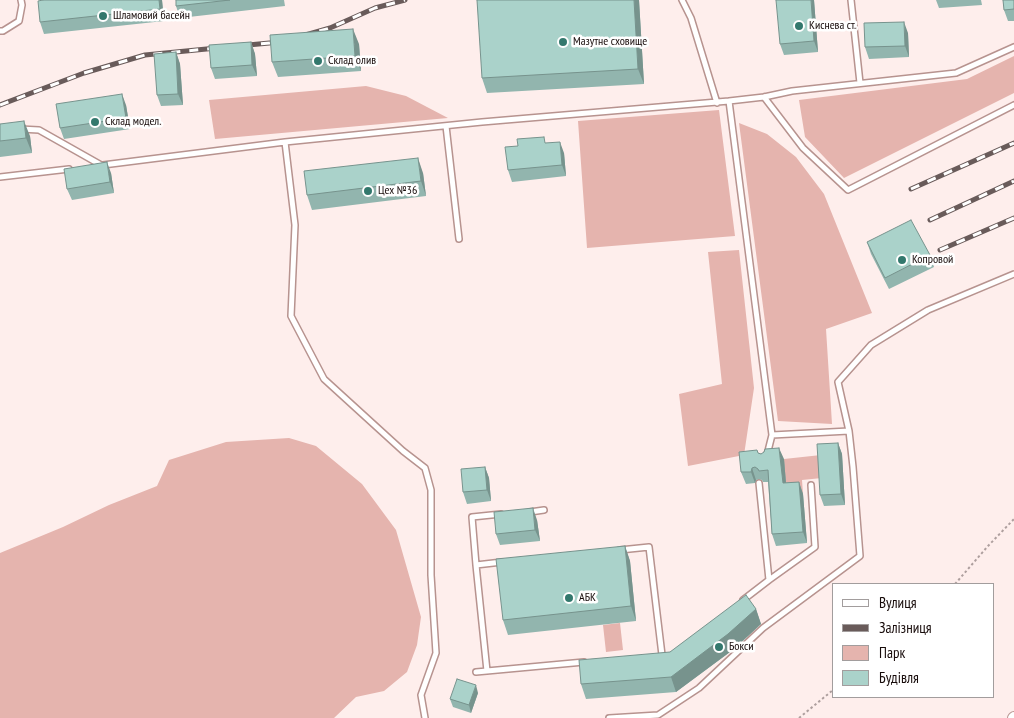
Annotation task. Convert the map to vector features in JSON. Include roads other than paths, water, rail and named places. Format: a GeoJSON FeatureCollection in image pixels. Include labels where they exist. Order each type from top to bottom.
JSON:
{"type":"FeatureCollection","features":[{"type":"Feature","properties":{"kind":"lane"},"geometry":{"type":"LineString","coordinates":[[0,32],[18,21],[22,5],[21,0]]}},
{"type":"Feature","properties":{"kind":"lane"},"geometry":{"type":"LineString","coordinates":[[682,0],[691,18],[717,102]]}},
{"type":"Feature","properties":{"kind":"lane"},"geometry":{"type":"LineString","coordinates":[[851,0],[860,84]]}},
{"type":"Feature","properties":{"kind":"lane"},"geometry":{"type":"LineString","coordinates":[[92,166],[285,142],[729,101],[764,97],[792,91],[956,73],[1014,48]]}},
{"type":"Feature","properties":{"kind":"lane"},"geometry":{"type":"LineString","coordinates":[[764,97],[803,148],[848,190],[1014,104]]}},
{"type":"Feature","properties":{"kind":"lane"},"geometry":{"type":"LineString","coordinates":[[729,101],[772,435],[765,461]]}},
{"type":"Feature","properties":{"kind":"lane"},"geometry":{"type":"LineString","coordinates":[[446,126],[459,239]]}},
{"type":"Feature","properties":{"kind":"lane"},"geometry":{"type":"LineString","coordinates":[[10,128],[39,130],[101,165]]}},
{"type":"Feature","properties":{"kind":"lane"},"geometry":{"type":"LineString","coordinates":[[285,142],[296,226],[291,316],[324,379],[403,451],[425,468],[431,490],[431,575],[436,653],[421,696],[425,718]]}},
{"type":"Feature","properties":{"kind":"lane"},"geometry":{"type":"LineString","coordinates":[[0,177],[73,168]]}},
{"type":"Feature","properties":{"kind":"lane"},"geometry":{"type":"LineString","coordinates":[[609,718],[658,715],[699,688],[763,628],[860,556],[849,431],[838,382],[871,345],[928,310],[1014,274]]}},
{"type":"Feature","properties":{"kind":"lane"},"geometry":{"type":"LineString","coordinates":[[772,435],[849,431]]}},
{"type":"Feature","properties":{"kind":"lane"},"geometry":{"type":"LineString","coordinates":[[759,483],[768,580]]}},
{"type":"Feature","properties":{"kind":"lane"},"geometry":{"type":"LineString","coordinates":[[739,603],[815,547],[811,485]]}},
{"type":"Feature","properties":{"kind":"lane"},"geometry":{"type":"LineString","coordinates":[[526,512],[544,510]]}},
{"type":"Feature","properties":{"kind":"lane"},"geometry":{"type":"LineString","coordinates":[[487,671],[472,517],[508,514]]}},
{"type":"Feature","properties":{"kind":"lane"},"geometry":{"type":"LineString","coordinates":[[610,551],[648,547],[665,655],[652,656]]}},
{"type":"Feature","properties":{"kind":"lane"},"geometry":{"type":"LineString","coordinates":[[476,565],[505,562]]}},
{"type":"Feature","properties":{"kind":"lane"},"geometry":{"type":"LineString","coordinates":[[476,672],[594,661]]}},
{"type":"Feature","properties":{"kind":"railway"},"geometry":{"type":"LineString","coordinates":[[302,36],[330,28],[375,8],[405,0]]}},
{"type":"Feature","properties":{"kind":"railway"},"geometry":{"type":"LineString","coordinates":[[0,105],[84,73],[145,55],[286,40]]}},
{"type":"Feature","properties":{"kind":"railway"},"geometry":{"type":"LineString","coordinates":[[911,189],[1014,143]]}},
{"type":"Feature","properties":{"kind":"railway"},"geometry":{"type":"LineString","coordinates":[[930,220],[1014,181]]}},
{"type":"Feature","properties":{"kind":"railway"},"geometry":{"type":"LineString","coordinates":[[940,250],[1014,218]]}},
{"type":"Feature","properties":{"kind":"place","name":"Шламовий басейн"},"geometry":{"type":"Point","coordinates":[103,16]}},
{"type":"Feature","properties":{"kind":"place","name":"Киснева ст."},"geometry":{"type":"Point","coordinates":[799,26]}},
{"type":"Feature","properties":{"kind":"place","name":"Мазутне сховище"},"geometry":{"type":"Point","coordinates":[563,42]}},
{"type":"Feature","properties":{"kind":"place","name":"Склад олив"},"geometry":{"type":"Point","coordinates":[318,61]}},
{"type":"Feature","properties":{"kind":"place","name":"Склад модел."},"geometry":{"type":"Point","coordinates":[95,122]}},
{"type":"Feature","properties":{"kind":"place","name":"Цех №36"},"geometry":{"type":"Point","coordinates":[368,191]}},
{"type":"Feature","properties":{"kind":"place","name":"Копровой"},"geometry":{"type":"Point","coordinates":[902,260]}},
{"type":"Feature","properties":{"kind":"place","name":"АБК"},"geometry":{"type":"Point","coordinates":[569,598]}},
{"type":"Feature","properties":{"kind":"place","name":"Бокси"},"geometry":{"type":"Point","coordinates":[719,647]}}]}
